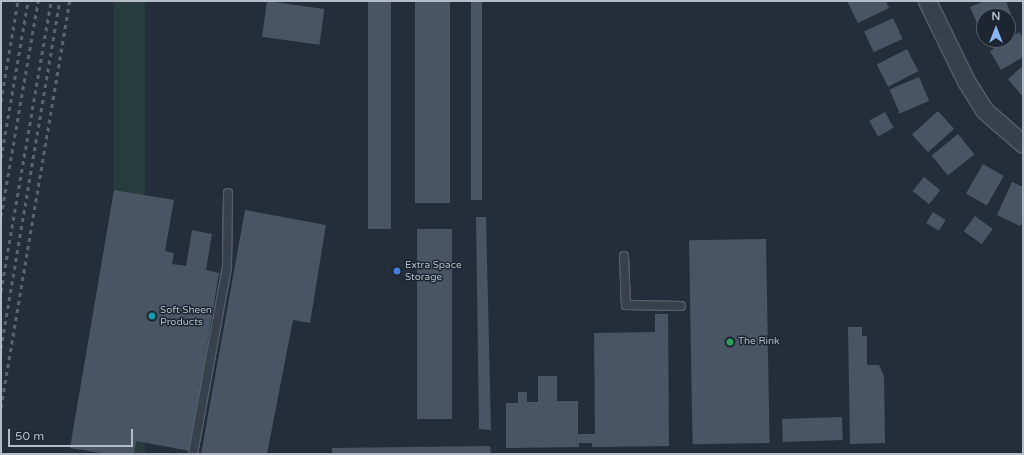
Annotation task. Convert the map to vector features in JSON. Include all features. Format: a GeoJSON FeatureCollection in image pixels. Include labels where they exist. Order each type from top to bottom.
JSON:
{"type":"FeatureCollection","features":[{"type":"Feature","properties":{"kind":"street"},"geometry":{"type":"LineString","coordinates":[[927,1],[959,68],[984,110],[1023,144]]}},
{"type":"Feature","properties":{"kind":"lane"},"geometry":{"type":"LineString","coordinates":[[193,454],[227,266],[228,193]]}},
{"type":"Feature","properties":{"kind":"lane"},"geometry":{"type":"LineString","coordinates":[[624,256],[626,305],[681,306]]}},
{"type":"Feature","properties":{"kind":"green space"},"geometry":{"type":"Polygon","coordinates":[[[114,1],[145,1],[145,454],[114,454],[114,1]]]}},
{"type":"Feature","properties":{"kind":"building"},"geometry":{"type":"Polygon","coordinates":[[[267,1],[324,9],[319,45],[262,37],[267,1]]]}},
{"type":"Feature","properties":{"kind":"building"},"geometry":{"type":"Polygon","coordinates":[[[368,1],[391,1],[391,229],[368,229],[368,1]]]}},
{"type":"Feature","properties":{"kind":"building"},"geometry":{"type":"Polygon","coordinates":[[[415,1],[450,1],[450,203],[415,203],[415,1]]]}},
{"type":"Feature","properties":{"kind":"building"},"geometry":{"type":"Polygon","coordinates":[[[471,1],[482,1],[482,200],[471,200],[471,1]]]}},
{"type":"Feature","properties":{"kind":"building"},"geometry":{"type":"Polygon","coordinates":[[[847,1],[886,1],[889,8],[858,23],[847,1]]]}},
{"type":"Feature","properties":{"kind":"building"},"geometry":{"type":"Polygon","coordinates":[[[984,1],[1006,1],[1009,8],[976,8],[976,21],[970,7],[984,1]]]}},
{"type":"Feature","properties":{"kind":"building"},"geometry":{"type":"Polygon","coordinates":[[[893,18],[903,39],[874,52],[864,32],[893,18]]]}},
{"type":"Feature","properties":{"kind":"building"},"geometry":{"type":"Polygon","coordinates":[[[1019,32],[1023,38],[1023,57],[1001,70],[990,51],[995,48],[1016,48],[1016,34],[1019,32]]]}},
{"type":"Feature","properties":{"kind":"building"},"geometry":{"type":"Polygon","coordinates":[[[907,49],[918,71],[888,87],[877,64],[907,49]]]}},
{"type":"Feature","properties":{"kind":"building"},"geometry":{"type":"Polygon","coordinates":[[[1023,66],[1023,97],[1008,79],[1023,66]]]}},
{"type":"Feature","properties":{"kind":"building"},"geometry":{"type":"Polygon","coordinates":[[[919,77],[929,101],[900,113],[890,90],[919,77]]]}},
{"type":"Feature","properties":{"kind":"building"},"geometry":{"type":"Polygon","coordinates":[[[938,111],[954,129],[928,152],[912,134],[938,111]]]}},
{"type":"Feature","properties":{"kind":"building"},"geometry":{"type":"Polygon","coordinates":[[[885,112],[894,128],[878,136],[869,121],[885,112]]]}},
{"type":"Feature","properties":{"kind":"building"},"geometry":{"type":"Polygon","coordinates":[[[958,134],[974,154],[948,176],[932,155],[958,134]]]}},
{"type":"Feature","properties":{"kind":"building"},"geometry":{"type":"Polygon","coordinates":[[[983,164],[1004,176],[987,205],[966,193],[983,164]]]}},
{"type":"Feature","properties":{"kind":"building"},"geometry":{"type":"Polygon","coordinates":[[[924,177],[940,190],[929,204],[913,191],[924,177]]]}},
{"type":"Feature","properties":{"kind":"building"},"geometry":{"type":"Polygon","coordinates":[[[1012,182],[1023,187],[1023,220],[1020,226],[997,215],[1012,182]]]}},
{"type":"Feature","properties":{"kind":"building","name":"Soft Sheen Products"},"geometry":{"type":"Polygon","coordinates":[[[114,190],[174,200],[165,251],[174,253],[172,264],[186,266],[192,230],[212,234],[206,270],[219,273],[190,451],[136,441],[134,454],[108,454],[70,448],[114,190]]]}},
{"type":"Feature","properties":{"kind":"building"},"geometry":{"type":"Polygon","coordinates":[[[245,210],[326,225],[310,323],[293,320],[267,454],[201,454],[245,210]]]}},
{"type":"Feature","properties":{"kind":"building"},"geometry":{"type":"Polygon","coordinates":[[[933,212],[946,220],[939,231],[926,223],[933,212]]]}},
{"type":"Feature","properties":{"kind":"building"},"geometry":{"type":"Polygon","coordinates":[[[975,216],[993,229],[982,244],[964,231],[975,216]]]}},
{"type":"Feature","properties":{"kind":"building"},"geometry":{"type":"Polygon","coordinates":[[[476,217],[486,217],[491,430],[479,429],[476,217]]]}},
{"type":"Feature","properties":{"kind":"building"},"geometry":{"type":"Polygon","coordinates":[[[417,229],[452,229],[452,419],[417,419],[417,229]]]}},
{"type":"Feature","properties":{"kind":"building","name":"The Rink"},"geometry":{"type":"Polygon","coordinates":[[[766,239],[770,443],[693,444],[689,240],[766,239]]]}},
{"type":"Feature","properties":{"kind":"building"},"geometry":{"type":"Polygon","coordinates":[[[655,314],[668,314],[669,446],[592,447],[592,443],[579,443],[579,447],[506,448],[506,403],[518,403],[518,392],[527,392],[527,402],[538,402],[538,376],[557,376],[557,401],[578,401],[578,434],[595,434],[594,333],[655,332],[655,314]]]}},
{"type":"Feature","properties":{"kind":"building"},"geometry":{"type":"Polygon","coordinates":[[[848,327],[862,327],[862,336],[867,336],[867,365],[879,365],[884,376],[885,443],[850,444],[848,327]]]}},
{"type":"Feature","properties":{"kind":"building"},"geometry":{"type":"Polygon","coordinates":[[[842,417],[843,440],[783,442],[782,419],[842,417]]]}},
{"type":"Feature","properties":{"kind":"building"},"geometry":{"type":"Polygon","coordinates":[[[490,446],[491,454],[332,454],[332,448],[490,446]]]}},
{"type":"Feature","properties":{"kind":"railway"},"geometry":{"type":"LineString","coordinates":[[1,101],[18,1]]}},
{"type":"Feature","properties":{"kind":"railway"},"geometry":{"type":"LineString","coordinates":[[1,158],[28,1]]}},
{"type":"Feature","properties":{"kind":"railway"},"geometry":{"type":"LineString","coordinates":[[1,216],[38,1]]}},
{"type":"Feature","properties":{"kind":"railway"},"geometry":{"type":"LineString","coordinates":[[1,291],[51,1]]}},
{"type":"Feature","properties":{"kind":"railway"},"geometry":{"type":"LineString","coordinates":[[1,348],[60,1]]}},
{"type":"Feature","properties":{"kind":"railway"},"geometry":{"type":"LineString","coordinates":[[1,407],[70,1]]}},
{"type":"Feature","properties":{"kind":"place","name":"Extra Space Storage"},"geometry":{"type":"Point","coordinates":[397,271]}},
{"type":"Feature","properties":{"kind":"place","name":"Soft Sheen Products"},"geometry":{"type":"Point","coordinates":[152,316]}},
{"type":"Feature","properties":{"kind":"place","name":"The Rink"},"geometry":{"type":"Point","coordinates":[730,342]}}]}
